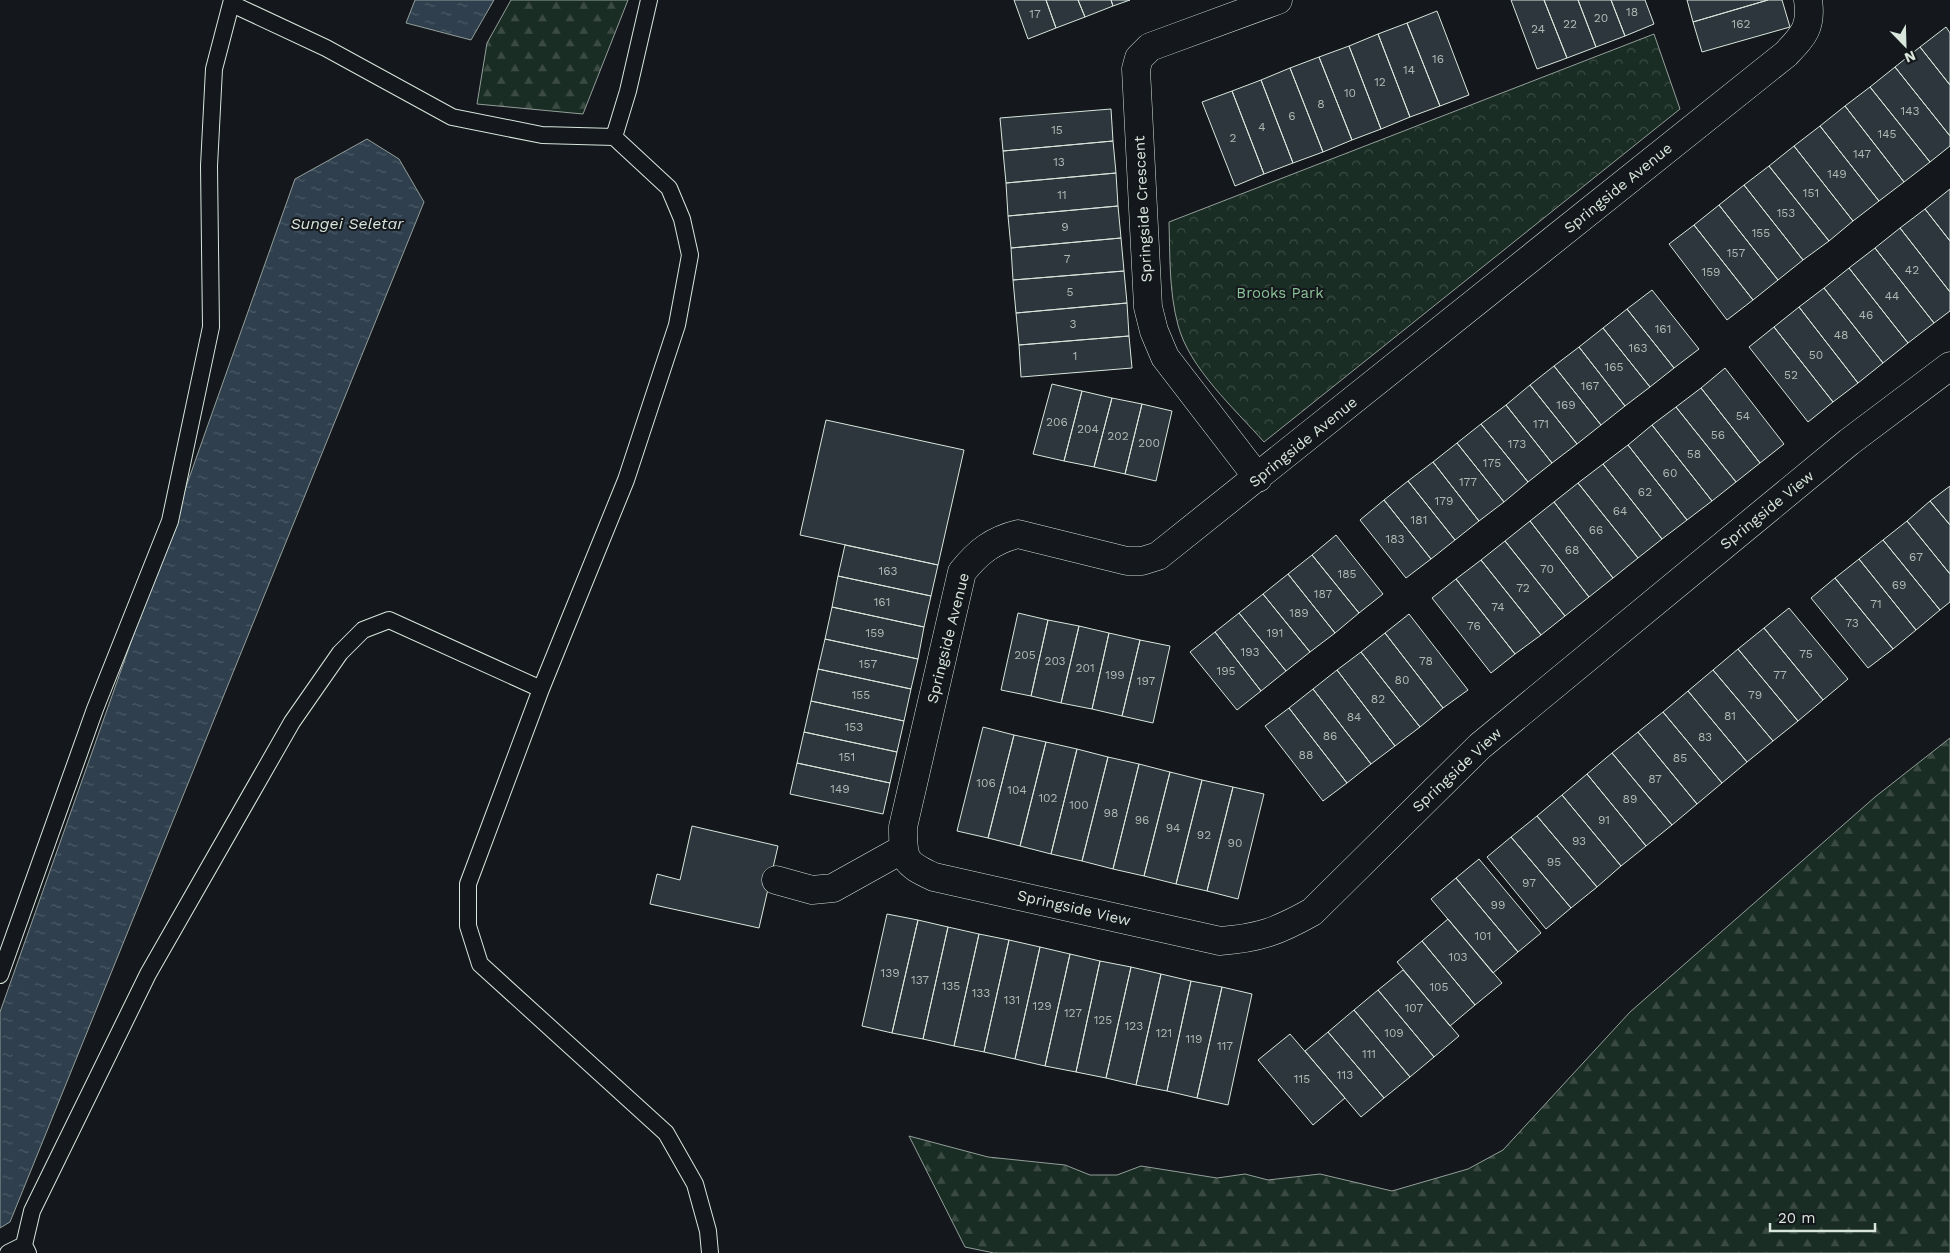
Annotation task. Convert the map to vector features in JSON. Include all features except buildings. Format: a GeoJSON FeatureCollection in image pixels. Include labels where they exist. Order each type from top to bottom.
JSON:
{"type":"FeatureCollection","features":[{"type":"Feature","properties":{"kind":"street","name":"Springside Crescent"},"geometry":{"type":"LineString","coordinates":[[1258,478],[1166,357],[1154,331],[1148,307],[1136,70],[1139,58],[1150,47],[1278,0]]}},
{"type":"Feature","properties":{"kind":"street","name":"Springside Avenue"},"geometry":{"type":"LineString","coordinates":[[903,849],[903,827],[962,572],[977,553],[1000,538],[1018,534],[1127,561],[1142,561],[1158,556],[1258,478],[1786,54],[1804,35],[1810,16],[1808,0]]}},
{"type":"Feature","properties":{"kind":"street","name":"Springside View"},"geometry":{"type":"LineString","coordinates":[[903,849],[911,866],[934,877],[1220,941],[1251,939],[1280,930],[1312,912],[1480,746],[1842,448],[1950,366]]}},
{"type":"Feature","properties":{"kind":"street"},"geometry":{"type":"LineString","coordinates":[[776,880],[812,890],[833,888],[903,849]]}},
{"type":"Feature","properties":{"kind":"lane"},"geometry":{"type":"LineString","coordinates":[[614,137],[628,91],[649,0]]}},
{"type":"Feature","properties":{"kind":"lane"},"geometry":{"type":"LineString","coordinates":[[0,975],[95,709],[170,521],[211,327],[209,166],[214,70],[232,2],[326,48],[452,117],[542,135],[614,137],[669,188],[682,219],[690,254],[677,324],[629,471],[541,689],[468,884],[468,926],[480,964],[666,1133],[695,1184],[708,1231],[710,1253]]}},
{"type":"Feature","properties":{"kind":"lane"},"geometry":{"type":"LineString","coordinates":[[8,1253],[26,1249],[32,1211],[148,974],[292,722],[340,653],[363,630],[389,620],[541,689]]}},
{"type":"Feature","properties":{"kind":"green space"},"geometry":{"type":"Polygon","coordinates":[[[511,0],[628,0],[583,114],[477,104],[487,43],[511,0]]]}},
{"type":"Feature","properties":{"kind":"green space","name":"Brooks Park"},"geometry":{"type":"Polygon","coordinates":[[[1654,34],[1680,109],[1264,442],[1202,372],[1184,341],[1178,325],[1173,300],[1170,274],[1169,222],[1654,34]]]}},
{"type":"Feature","properties":{"kind":"green space"},"geometry":{"type":"Polygon","coordinates":[[[1950,738],[1950,1253],[994,1253],[965,1247],[909,1136],[988,1157],[1065,1165],[1090,1175],[1117,1175],[1141,1166],[1217,1178],[1245,1174],[1268,1180],[1320,1174],[1392,1191],[1468,1169],[1503,1150],[1630,1012],[1875,797],[1950,738]]]}},
{"type":"Feature","properties":{"kind":"water"},"geometry":{"type":"Polygon","coordinates":[[[415,0],[494,0],[471,40],[406,23],[415,0]]]}},
{"type":"Feature","properties":{"kind":"water","name":"Sungei Seletar"},"geometry":{"type":"Polygon","coordinates":[[[367,139],[399,159],[424,202],[10,1222],[0,1228],[0,1012],[295,179],[367,139]]]}}]}
